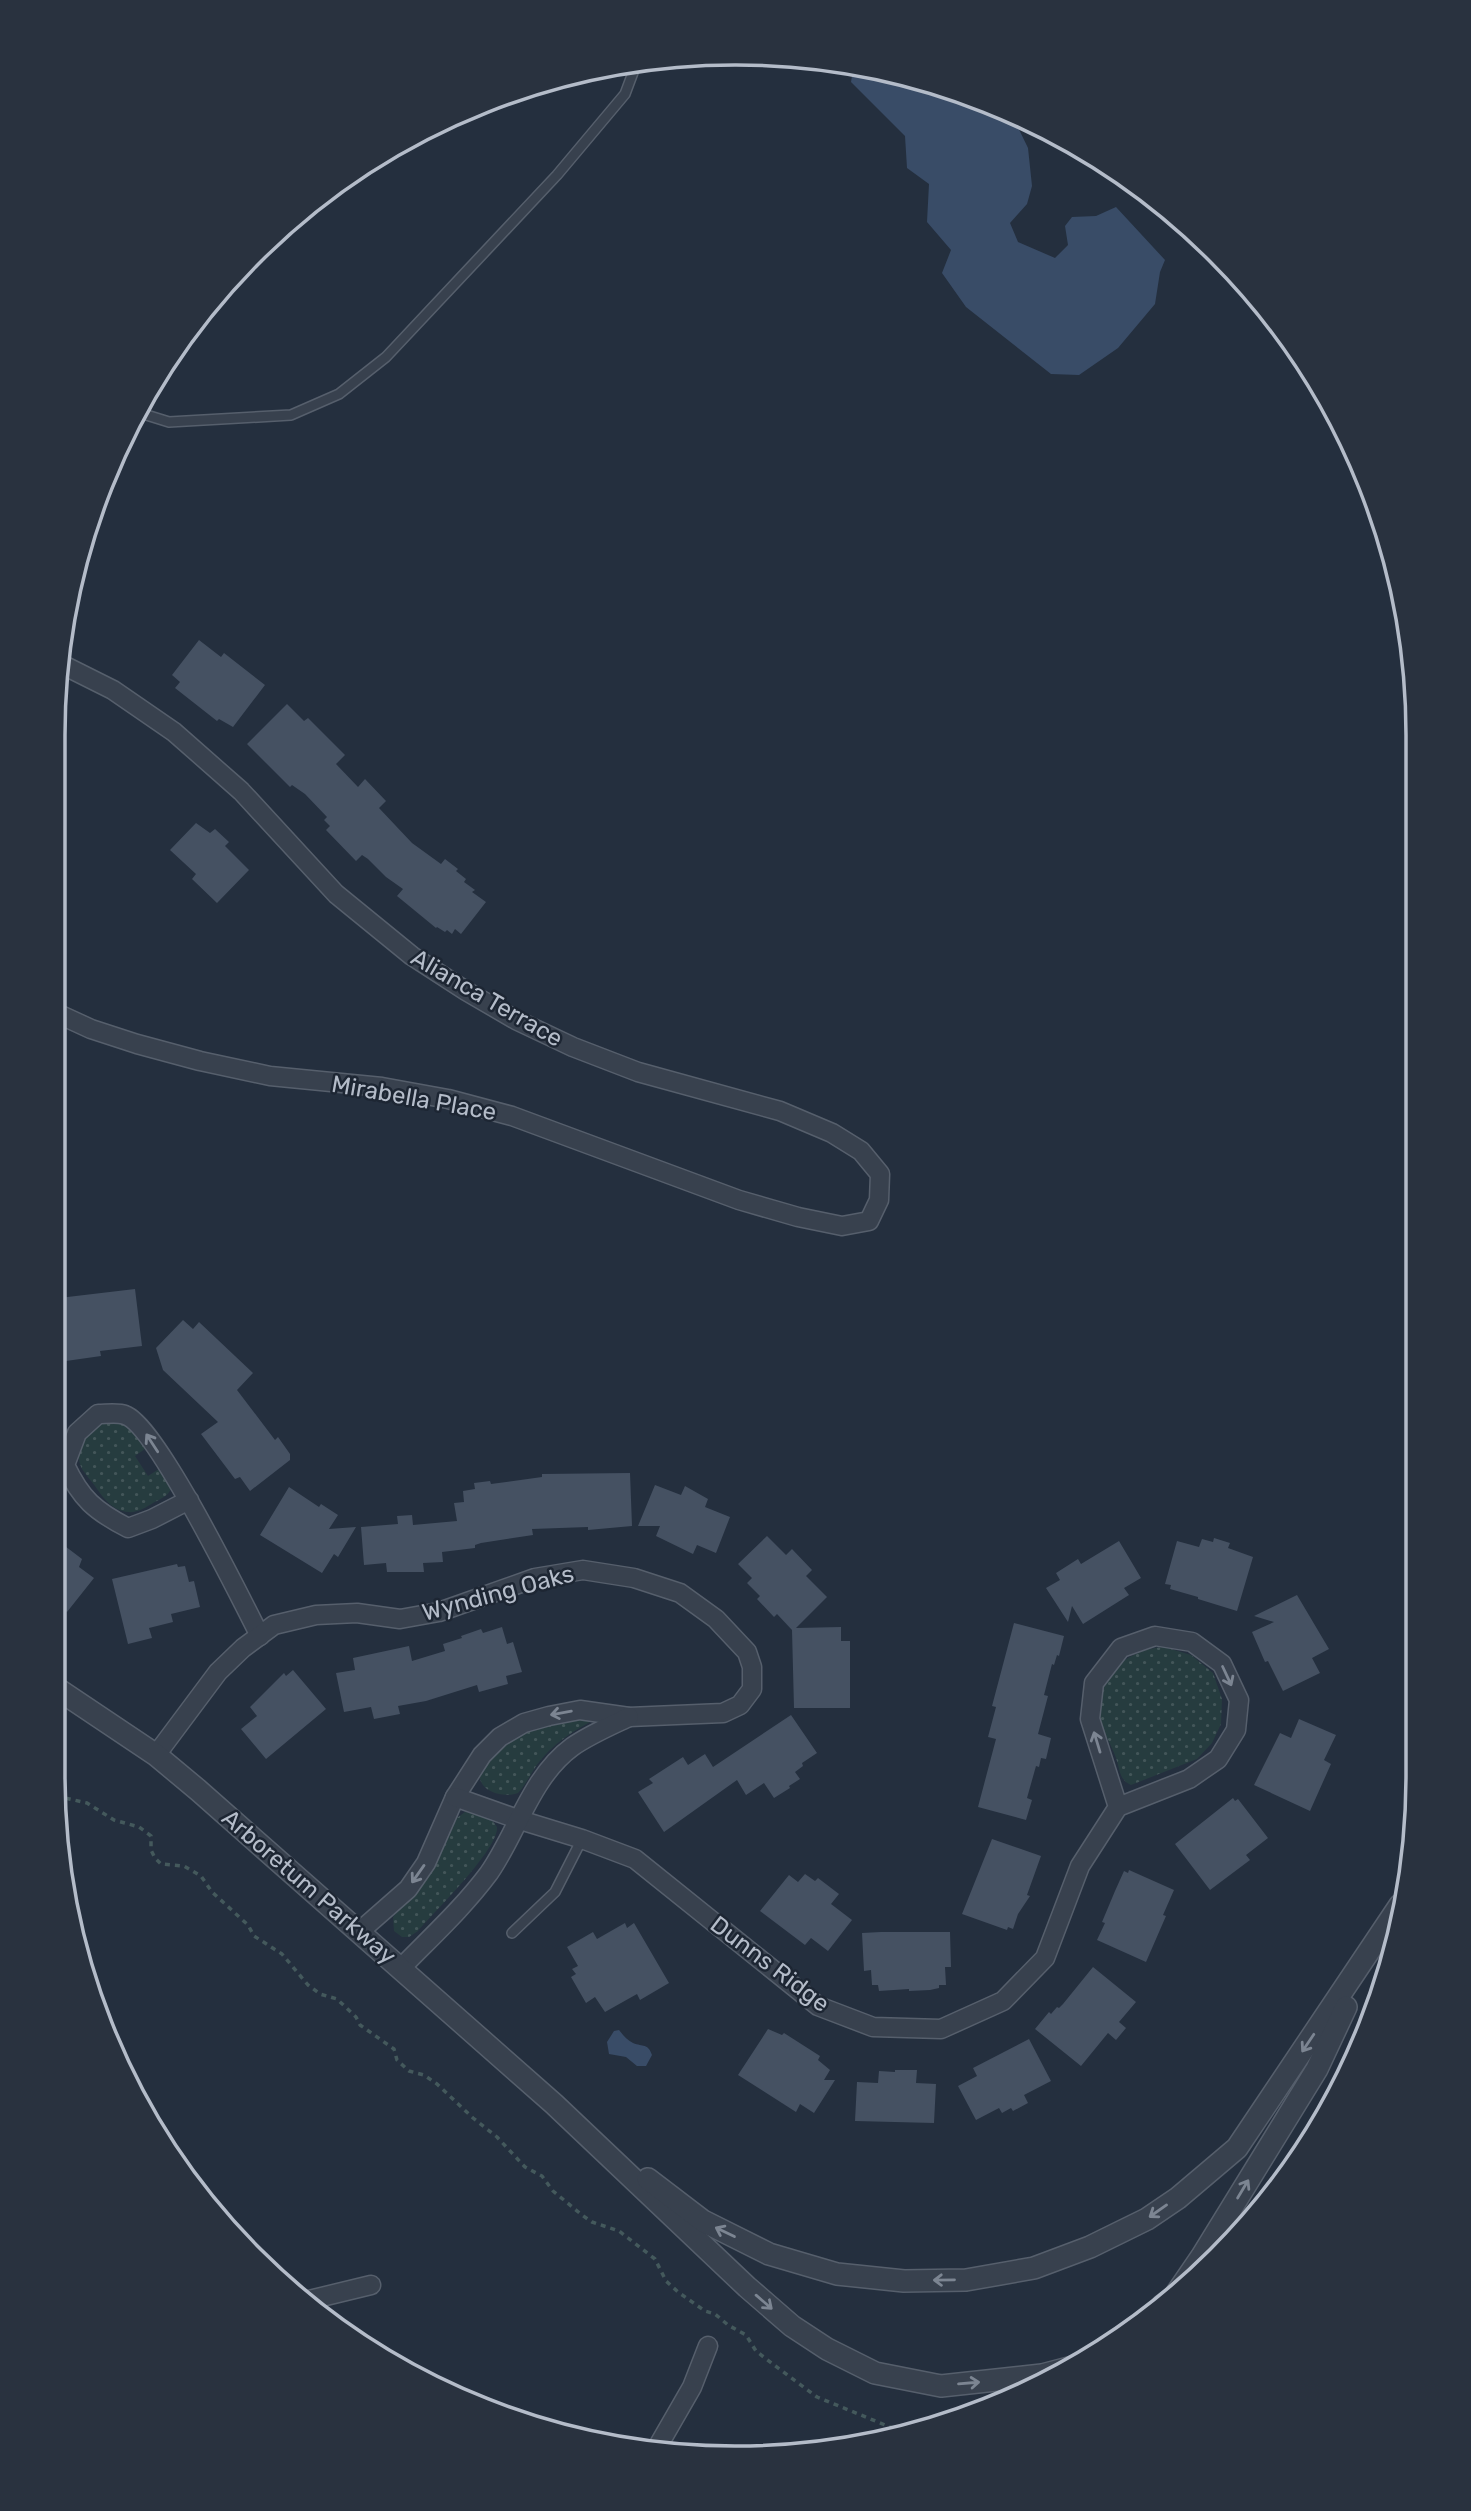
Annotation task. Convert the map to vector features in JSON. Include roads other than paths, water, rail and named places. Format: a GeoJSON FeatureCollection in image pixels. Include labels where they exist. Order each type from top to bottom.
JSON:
{"type":"FeatureCollection","features":[{"type":"Feature","properties":{"kind":"street","name":"Alianca Terrace"},"geometry":{"type":"LineString","coordinates":[[68,667],[113,690],[174,732],[241,791],[336,894],[412,956],[516,1020],[573,1047],[638,1072],[780,1111],[832,1133],[861,1151],[880,1174],[879,1200]]}},
{"type":"Feature","properties":{"kind":"street","name":"Mirabella Place"},"geometry":{"type":"LineString","coordinates":[[65,1016],[114,1036],[200,1061],[270,1076],[382,1087],[512,1116],[739,1200],[798,1217],[842,1226],[869,1221],[879,1200]]}},
{"type":"Feature","properties":{"kind":"street"},"geometry":{"type":"LineString","coordinates":[[189,1500],[128,1528],[103,1515],[77,1489],[65,1465],[77,1433],[98,1413],[126,1415],[144,1430],[189,1500],[260,1636]]}},
{"type":"Feature","properties":{"kind":"street","name":"Wynding Oaks"},"geometry":{"type":"LineString","coordinates":[[156,1755],[218,1672],[243,1648],[274,1625],[316,1615],[357,1613],[400,1619],[439,1612],[505,1588],[560,1573],[583,1570],[634,1577],[680,1593],[716,1619],[747,1652],[752,1667],[752,1689],[740,1705],[723,1713],[629,1717],[580,1710],[524,1723],[500,1737],[482,1755],[455,1797],[426,1863],[408,1889],[359,1932]]}},
{"type":"Feature","properties":{"kind":"street"},"geometry":{"type":"LineString","coordinates":[[1155,1636],[1192,1642],[1222,1664],[1238,1700],[1236,1730],[1218,1759],[1189,1779],[1118,1807],[1090,1719],[1094,1683],[1121,1648],[1155,1636]]}},
{"type":"Feature","properties":{"kind":"street","name":"Arboretum Parkway"},"geometry":{"type":"LineString","coordinates":[[65,1694],[156,1755],[554,2105],[673,2219],[792,2326],[852,2363],[876,2373],[941,2386],[1034,2376]]}},
{"type":"Feature","properties":{"kind":"street","name":"Wynding Oaks"},"geometry":{"type":"LineString","coordinates":[[401,1968],[468,1900],[505,1849],[546,1775],[571,1748],[629,1717]]}},
{"type":"Feature","properties":{"kind":"street","name":"Dunns Ridge"},"geometry":{"type":"LineString","coordinates":[[455,1797],[635,1859],[818,2006],[873,2027],[941,2029],[1003,2001],[1045,1958],[1080,1866],[1118,1807]]}},
{"type":"Feature","properties":{"kind":"street","name":"Arboretum Parkway"},"geometry":{"type":"LineString","coordinates":[[554,2105],[703,2221],[769,2254],[837,2274],[904,2281],[966,2280],[1034,2268],[1090,2247],[1147,2219],[1178,2198],[1237,2148],[1390,1920]]}},
{"type":"Feature","properties":{"kind":"street"},"geometry":{"type":"LineString","coordinates":[[1199,2260],[1317,2069],[1337,2024],[1387,1934]]}},
{"type":"Feature","properties":{"kind":"street"},"geometry":{"type":"LineString","coordinates":[[315,2298],[371,2285]]}},
{"type":"Feature","properties":{"kind":"street"},"geometry":{"type":"LineString","coordinates":[[660,2442],[691,2387],[708,2346]]}},
{"type":"Feature","properties":{"kind":"lane"},"geometry":{"type":"LineString","coordinates":[[147,415],[169,422],[291,415],[339,394],[386,356],[557,175],[625,94],[634,73]]}},
{"type":"Feature","properties":{"kind":"lane"},"geometry":{"type":"LineString","coordinates":[[512,1933],[555,1892],[582,1839]]}},
{"type":"Feature","properties":{"kind":"water"},"geometry":{"type":"Polygon","coordinates":[[[852,75],[909,88],[951,100],[1018,128],[1028,148],[1032,186],[1027,204],[1010,223],[1018,242],[1055,258],[1068,245],[1065,226],[1072,217],[1096,216],[1116,207],[1165,260],[1160,272],[1155,304],[1118,348],[1079,375],[1051,374],[966,307],[942,273],[951,250],[927,222],[929,184],[907,168],[905,136],[851,82],[852,75]]]}},
{"type":"Feature","properties":{"kind":"water"},"geometry":{"type":"Polygon","coordinates":[[[619,2030],[631,2042],[649,2049],[652,2055],[646,2066],[637,2066],[626,2057],[609,2054],[607,2042],[614,2031],[619,2030]]]}}]}
